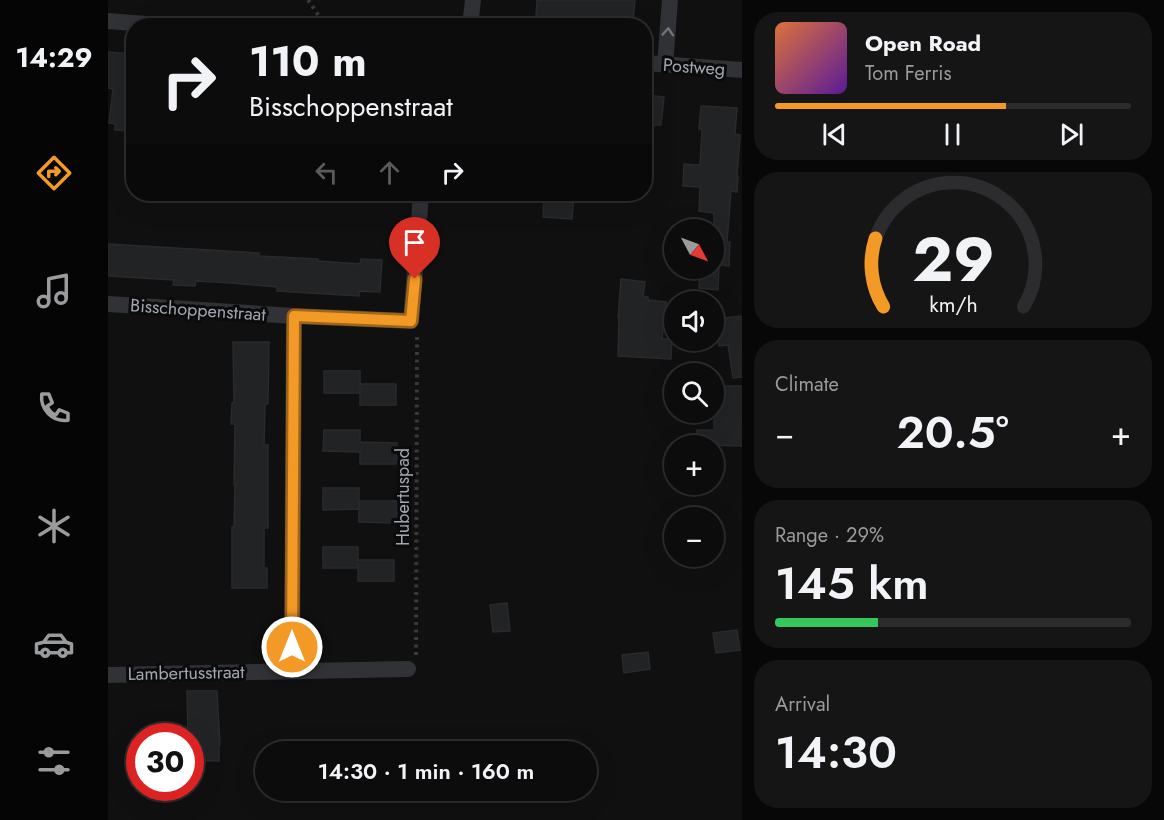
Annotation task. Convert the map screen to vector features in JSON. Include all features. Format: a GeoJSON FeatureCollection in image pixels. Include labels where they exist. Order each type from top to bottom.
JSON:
{"type":"FeatureCollection","features":[{"type":"Feature","properties":{"kind":"street"},"geometry":{"type":"LineString","coordinates":[[471,18],[473,0]]}},
{"type":"Feature","properties":{"kind":"street"},"geometry":{"type":"LineString","coordinates":[[665,65],[670,0]]}},
{"type":"Feature","properties":{"kind":"street"},"geometry":{"type":"LineString","coordinates":[[108,21],[126,22]]}},
{"type":"Feature","properties":{"kind":"street","name":"Postweg"},"geometry":{"type":"LineString","coordinates":[[652,64],[742,70]]}},
{"type":"Feature","properties":{"kind":"street"},"geometry":{"type":"LineString","coordinates":[[411,321],[420,201]]}},
{"type":"Feature","properties":{"kind":"street","name":"Bisschoppenstraat"},"geometry":{"type":"LineString","coordinates":[[108,304],[411,321]]}},
{"type":"Feature","properties":{"kind":"street"},"geometry":{"type":"LineString","coordinates":[[292,671],[294,316]]}},
{"type":"Feature","properties":{"kind":"street","name":"Lambertusstraat"},"geometry":{"type":"LineString","coordinates":[[108,675],[408,669]]}},
{"type":"Feature","properties":{"kind":"path"},"geometry":{"type":"LineString","coordinates":[[308,0],[320,18]]}},
{"type":"Feature","properties":{"kind":"path","name":"Hubertuspad"},"geometry":{"type":"LineString","coordinates":[[408,669],[416,664],[417,330],[411,321]]}},
{"type":"Feature","properties":{"kind":"building"},"geometry":{"type":"Polygon","coordinates":[[[537,0],[635,0],[633,18],[536,16],[537,0]]]}},
{"type":"Feature","properties":{"kind":"building"},"geometry":{"type":"Polygon","coordinates":[[[108,52],[126,53],[126,131],[115,130],[115,124],[109,123],[113,89],[108,88],[108,52]]]}},
{"type":"Feature","properties":{"kind":"building"},"geometry":{"type":"Polygon","coordinates":[[[652,96],[664,97],[661,125],[652,125],[652,96]]]}},
{"type":"Feature","properties":{"kind":"building"},"geometry":{"type":"Polygon","coordinates":[[[701,106],[737,108],[735,134],[740,135],[738,176],[737,192],[731,191],[727,242],[730,242],[729,266],[724,265],[724,219],[714,219],[714,213],[699,211],[700,187],[683,186],[684,164],[700,165],[702,129],[699,129],[701,106]]]}},
{"type":"Feature","properties":{"kind":"building"},"geometry":{"type":"Polygon","coordinates":[[[544,201],[573,201],[572,219],[543,217],[544,201]]]}},
{"type":"Feature","properties":{"kind":"building"},"geometry":{"type":"Polygon","coordinates":[[[108,244],[259,253],[259,256],[360,264],[361,259],[382,260],[380,292],[359,291],[359,296],[277,291],[277,287],[232,283],[196,281],[195,286],[173,285],[174,280],[108,276],[108,244]]]}},
{"type":"Feature","properties":{"kind":"building"},"geometry":{"type":"Polygon","coordinates":[[[621,279],[645,282],[643,296],[648,297],[648,300],[664,302],[662,339],[664,339],[664,351],[671,351],[671,359],[618,356],[621,279]]]}},
{"type":"Feature","properties":{"kind":"building"},"geometry":{"type":"Polygon","coordinates":[[[699,279],[718,279],[718,290],[699,288],[699,279]]]}},
{"type":"Feature","properties":{"kind":"building"},"geometry":{"type":"Polygon","coordinates":[[[742,316],[742,377],[733,378],[728,345],[724,345],[725,318],[742,316]]]}},
{"type":"Feature","properties":{"kind":"building"},"geometry":{"type":"Polygon","coordinates":[[[233,342],[269,342],[268,404],[265,404],[264,445],[268,445],[268,528],[264,528],[264,568],[267,568],[267,588],[232,588],[235,485],[235,424],[231,424],[232,403],[234,403],[233,342]]]}},
{"type":"Feature","properties":{"kind":"building"},"geometry":{"type":"Polygon","coordinates":[[[324,371],[360,371],[360,384],[396,384],[396,405],[360,405],[360,393],[324,393],[324,371]]]}},
{"type":"Feature","properties":{"kind":"building"},"geometry":{"type":"Polygon","coordinates":[[[725,386],[742,386],[742,446],[724,446],[724,435],[697,435],[697,430],[714,430],[714,423],[724,423],[725,386]]]}},
{"type":"Feature","properties":{"kind":"building"},"geometry":{"type":"Polygon","coordinates":[[[324,430],[360,430],[360,442],[397,443],[397,464],[360,464],[360,452],[323,451],[324,430]]]}},
{"type":"Feature","properties":{"kind":"building"},"geometry":{"type":"Polygon","coordinates":[[[323,488],[359,488],[359,507],[360,501],[397,501],[397,523],[359,522],[359,509],[323,510],[323,488]]]}},
{"type":"Feature","properties":{"kind":"building"},"geometry":{"type":"Polygon","coordinates":[[[323,547],[358,547],[358,560],[394,560],[394,581],[358,581],[358,568],[323,568],[323,547]]]}},
{"type":"Feature","properties":{"kind":"building"},"geometry":{"type":"Polygon","coordinates":[[[507,603],[510,631],[493,632],[490,605],[507,603]]]}},
{"type":"Feature","properties":{"kind":"building"},"geometry":{"type":"Polygon","coordinates":[[[737,630],[740,650],[716,653],[713,633],[737,630]]]}},
{"type":"Feature","properties":{"kind":"building"},"geometry":{"type":"Polygon","coordinates":[[[648,652],[650,669],[624,673],[622,655],[648,652]]]}},
{"type":"Feature","properties":{"kind":"building"},"geometry":{"type":"Polygon","coordinates":[[[187,691],[217,691],[219,761],[204,760],[204,723],[188,723],[187,691]]]}},
{"type":"Feature","properties":{"kind":"route"},"geometry":{"type":"LineString","coordinates":[[292,647],[294,316],[411,321],[415,279]]}}]}
